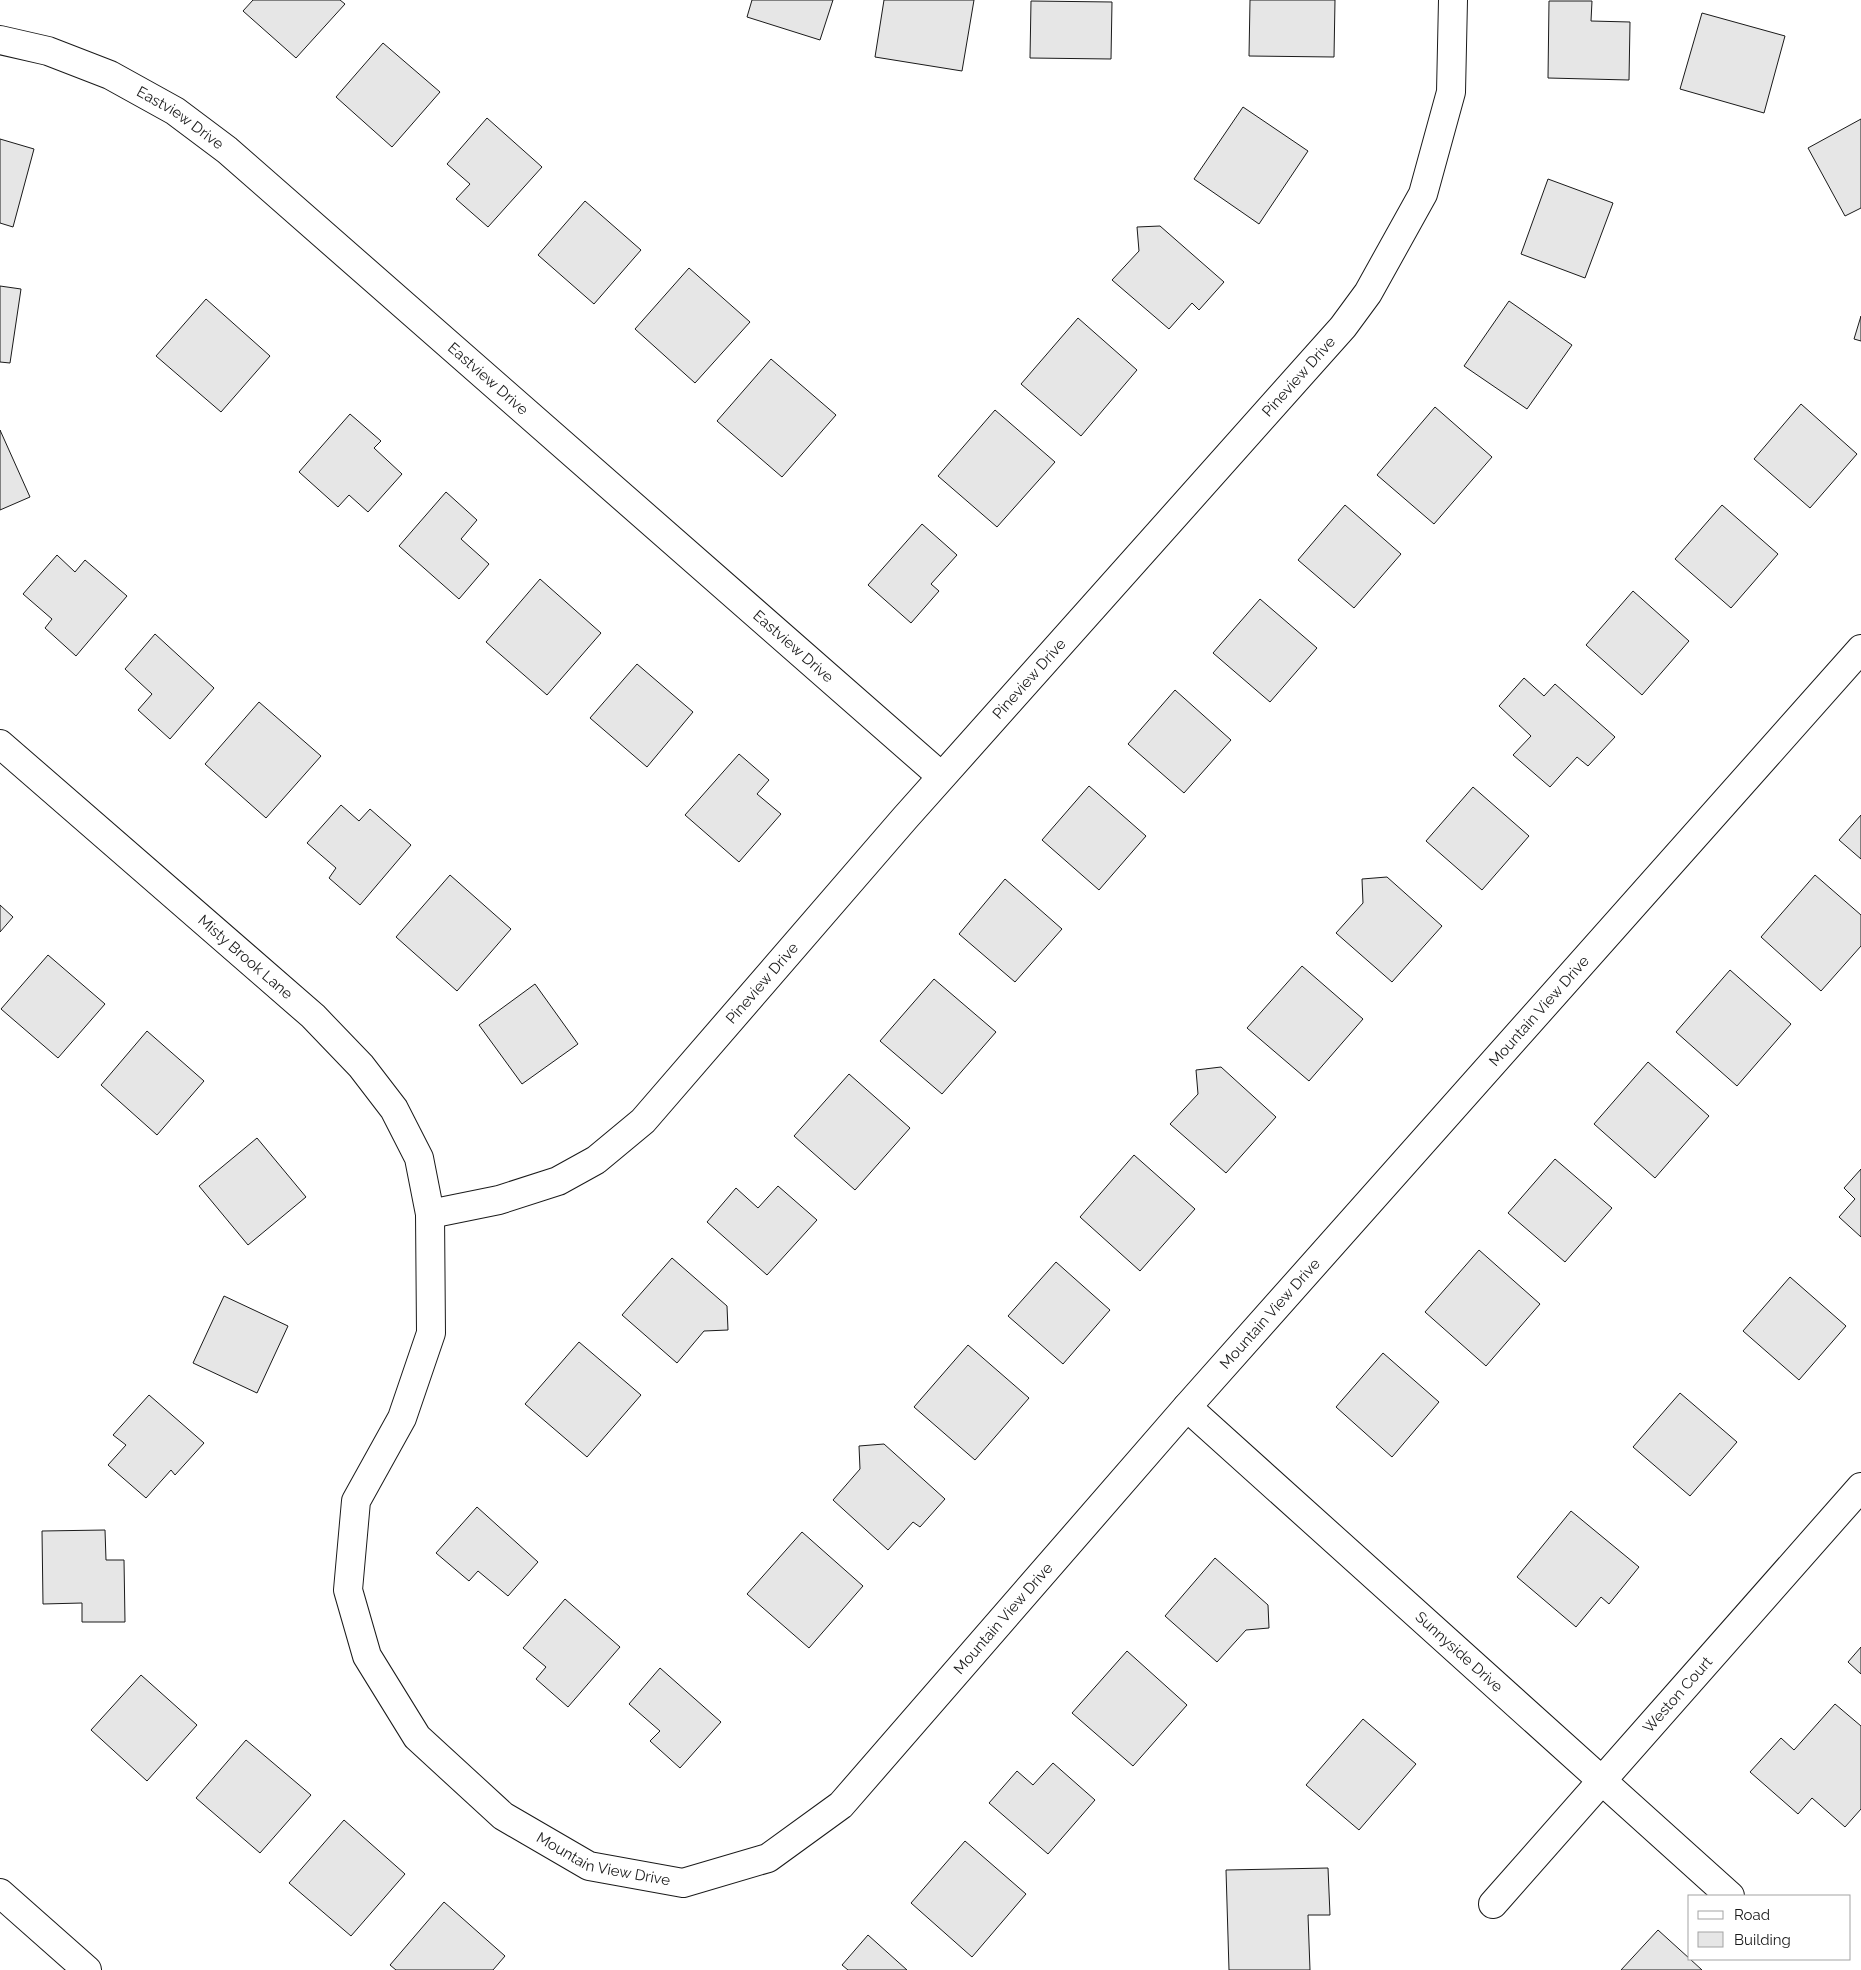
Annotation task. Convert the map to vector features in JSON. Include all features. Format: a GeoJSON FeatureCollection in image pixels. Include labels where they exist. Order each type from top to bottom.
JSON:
{"type":"FeatureCollection","features":[{"type":"Feature","properties":{"kind":"street","name":"Pineview Drive"},"geometry":{"type":"LineString","coordinates":[[430,1214],[500,1200],[558,1181],[596,1160],[643,1122],[942,776],[1343,327],[1368,293],[1423,194],[1451,92],[1453,0]]}},
{"type":"Feature","properties":{"kind":"street","name":"Eastview Drive"},"geometry":{"type":"LineString","coordinates":[[0,40],[48,51],[110,75],[175,111],[227,150],[942,776]]}},
{"type":"Feature","properties":{"kind":"street","name":"Mountain View Drive"},"geometry":{"type":"LineString","coordinates":[[430,1214],[430,1333],[402,1418],[356,1501],[348,1590],[368,1656],[417,1736],[503,1816],[589,1866],[683,1883],[768,1858],[841,1805],[1187,1407],[1861,649]]}},
{"type":"Feature","properties":{"kind":"street","name":"Misty Brook Lane"},"geometry":{"type":"LineString","coordinates":[[0,744],[313,1016],[361,1066],[394,1109],[419,1158],[430,1214]]}},
{"type":"Feature","properties":{"kind":"street","name":"Sunnyside Drive"},"geometry":{"type":"LineString","coordinates":[[1187,1407],[1729,1895]]}},
{"type":"Feature","properties":{"kind":"street","name":"Weston Court"},"geometry":{"type":"LineString","coordinates":[[1493,1904],[1861,1487]]}},
{"type":"Feature","properties":{"kind":"street"},"geometry":{"type":"LineString","coordinates":[[0,1894],[87,1970]]}},
{"type":"Feature","properties":{"kind":"building"},"geometry":{"type":"Polygon","coordinates":[[[253,0],[340,0],[345,4],[296,58],[243,11],[253,0]]]}},
{"type":"Feature","properties":{"kind":"building"},"geometry":{"type":"Polygon","coordinates":[[[752,0],[833,0],[820,40],[747,17],[752,0]]]}},
{"type":"Feature","properties":{"kind":"building"},"geometry":{"type":"Polygon","coordinates":[[[884,0],[974,0],[962,71],[875,57],[884,0]]]}},
{"type":"Feature","properties":{"kind":"building"},"geometry":{"type":"Polygon","coordinates":[[[1250,0],[1335,0],[1334,57],[1249,56],[1250,0]]]}},
{"type":"Feature","properties":{"kind":"building"},"geometry":{"type":"Polygon","coordinates":[[[1031,1],[1112,2],[1111,59],[1030,58],[1031,1]]]}},
{"type":"Feature","properties":{"kind":"building"},"geometry":{"type":"Polygon","coordinates":[[[1549,1],[1592,1],[1591,21],[1630,22],[1629,80],[1548,78],[1549,1]]]}},
{"type":"Feature","properties":{"kind":"building"},"geometry":{"type":"Polygon","coordinates":[[[1702,13],[1785,36],[1764,113],[1680,89],[1702,13]]]}},
{"type":"Feature","properties":{"kind":"building"},"geometry":{"type":"Polygon","coordinates":[[[383,43],[440,92],[392,147],[336,97],[383,43]]]}},
{"type":"Feature","properties":{"kind":"building"},"geometry":{"type":"Polygon","coordinates":[[[1243,107],[1308,151],[1259,224],[1194,179],[1243,107]]]}},
{"type":"Feature","properties":{"kind":"building"},"geometry":{"type":"Polygon","coordinates":[[[487,118],[542,167],[488,227],[456,199],[470,184],[447,164],[487,118]]]}},
{"type":"Feature","properties":{"kind":"building"},"geometry":{"type":"Polygon","coordinates":[[[1861,119],[1861,208],[1845,216],[1808,148],[1861,119]]]}},
{"type":"Feature","properties":{"kind":"building"},"geometry":{"type":"Polygon","coordinates":[[[0,139],[34,149],[13,227],[0,223],[0,139]]]}},
{"type":"Feature","properties":{"kind":"building"},"geometry":{"type":"Polygon","coordinates":[[[1548,179],[1613,203],[1585,278],[1521,254],[1548,179]]]}},
{"type":"Feature","properties":{"kind":"building"},"geometry":{"type":"Polygon","coordinates":[[[585,201],[641,250],[594,304],[538,255],[585,201]]]}},
{"type":"Feature","properties":{"kind":"building"},"geometry":{"type":"Polygon","coordinates":[[[1160,226],[1224,282],[1199,310],[1192,303],[1169,329],[1112,280],[1139,251],[1137,227],[1160,226]]]}},
{"type":"Feature","properties":{"kind":"building"},"geometry":{"type":"Polygon","coordinates":[[[689,268],[750,322],[695,383],[635,329],[689,268]]]}},
{"type":"Feature","properties":{"kind":"building"},"geometry":{"type":"Polygon","coordinates":[[[0,286],[21,289],[10,363],[0,362],[0,286]]]}},
{"type":"Feature","properties":{"kind":"building"},"geometry":{"type":"Polygon","coordinates":[[[206,299],[270,356],[221,412],[156,356],[206,299]]]}},
{"type":"Feature","properties":{"kind":"building"},"geometry":{"type":"Polygon","coordinates":[[[1509,301],[1572,345],[1527,409],[1464,366],[1509,301]]]}},
{"type":"Feature","properties":{"kind":"building"},"geometry":{"type":"Polygon","coordinates":[[[1861,316],[1861,341],[1854,339],[1861,316]]]}},
{"type":"Feature","properties":{"kind":"building"},"geometry":{"type":"Polygon","coordinates":[[[1078,318],[1137,370],[1081,436],[1021,384],[1078,318]]]}},
{"type":"Feature","properties":{"kind":"building"},"geometry":{"type":"Polygon","coordinates":[[[771,359],[836,415],[782,477],[717,421],[771,359]]]}},
{"type":"Feature","properties":{"kind":"building"},"geometry":{"type":"Polygon","coordinates":[[[1801,404],[1857,454],[1810,508],[1754,459],[1801,404]]]}},
{"type":"Feature","properties":{"kind":"building"},"geometry":{"type":"Polygon","coordinates":[[[1435,407],[1492,457],[1434,524],[1377,475],[1435,407]]]}},
{"type":"Feature","properties":{"kind":"building"},"geometry":{"type":"Polygon","coordinates":[[[995,410],[1055,462],[997,527],[938,476],[995,410]]]}},
{"type":"Feature","properties":{"kind":"building"},"geometry":{"type":"Polygon","coordinates":[[[350,414],[381,441],[374,448],[402,474],[368,512],[349,495],[338,507],[299,472],[350,414]]]}},
{"type":"Feature","properties":{"kind":"building"},"geometry":{"type":"Polygon","coordinates":[[[0,430],[30,497],[0,510],[0,430]]]}},
{"type":"Feature","properties":{"kind":"building"},"geometry":{"type":"Polygon","coordinates":[[[446,492],[477,520],[461,539],[489,564],[459,599],[399,546],[446,492]]]}},
{"type":"Feature","properties":{"kind":"building"},"geometry":{"type":"Polygon","coordinates":[[[1345,505],[1401,554],[1354,608],[1298,560],[1345,505]]]}},
{"type":"Feature","properties":{"kind":"building"},"geometry":{"type":"Polygon","coordinates":[[[1722,505],[1778,554],[1731,608],[1675,559],[1722,505]]]}},
{"type":"Feature","properties":{"kind":"building"},"geometry":{"type":"Polygon","coordinates":[[[922,524],[957,555],[931,584],[939,591],[911,623],[868,585],[922,524]]]}},
{"type":"Feature","properties":{"kind":"building"},"geometry":{"type":"Polygon","coordinates":[[[57,555],[75,572],[85,560],[127,596],[76,656],[45,628],[52,619],[23,594],[57,555]]]}},
{"type":"Feature","properties":{"kind":"building"},"geometry":{"type":"Polygon","coordinates":[[[540,579],[601,633],[547,695],[486,642],[540,579]]]}},
{"type":"Feature","properties":{"kind":"building"},"geometry":{"type":"Polygon","coordinates":[[[1633,591],[1689,641],[1642,695],[1586,645],[1633,591]]]}},
{"type":"Feature","properties":{"kind":"building"},"geometry":{"type":"Polygon","coordinates":[[[1260,599],[1317,648],[1270,702],[1213,653],[1260,599]]]}},
{"type":"Feature","properties":{"kind":"building"},"geometry":{"type":"Polygon","coordinates":[[[155,634],[214,688],[170,739],[138,710],[152,694],[125,669],[155,634]]]}},
{"type":"Feature","properties":{"kind":"building"},"geometry":{"type":"Polygon","coordinates":[[[637,664],[693,712],[647,767],[590,718],[637,664]]]}},
{"type":"Feature","properties":{"kind":"building"},"geometry":{"type":"Polygon","coordinates":[[[1524,678],[1544,696],[1555,684],[1615,737],[1588,766],[1577,757],[1550,787],[1513,755],[1531,736],[1499,706],[1524,678]]]}},
{"type":"Feature","properties":{"kind":"building"},"geometry":{"type":"Polygon","coordinates":[[[1175,690],[1231,740],[1184,793],[1128,744],[1175,690]]]}},
{"type":"Feature","properties":{"kind":"building"},"geometry":{"type":"Polygon","coordinates":[[[259,702],[321,756],[266,818],[205,764],[259,702]]]}},
{"type":"Feature","properties":{"kind":"building"},"geometry":{"type":"Polygon","coordinates":[[[739,754],[769,780],[757,794],[781,814],[739,862],[685,815],[739,754]]]}},
{"type":"Feature","properties":{"kind":"building"},"geometry":{"type":"Polygon","coordinates":[[[1089,786],[1146,836],[1099,890],[1042,840],[1089,786]]]}},
{"type":"Feature","properties":{"kind":"building"},"geometry":{"type":"Polygon","coordinates":[[[1473,787],[1529,836],[1482,890],[1426,841],[1473,787]]]}},
{"type":"Feature","properties":{"kind":"building"},"geometry":{"type":"Polygon","coordinates":[[[341,805],[359,821],[370,809],[411,845],[360,905],[329,878],[336,868],[307,843],[341,805]]]}},
{"type":"Feature","properties":{"kind":"building"},"geometry":{"type":"Polygon","coordinates":[[[1861,815],[1861,859],[1839,840],[1861,815]]]}},
{"type":"Feature","properties":{"kind":"building"},"geometry":{"type":"Polygon","coordinates":[[[450,875],[511,929],[457,991],[396,937],[450,875]]]}},
{"type":"Feature","properties":{"kind":"building"},"geometry":{"type":"Polygon","coordinates":[[[1815,875],[1861,915],[1861,946],[1821,991],[1761,937],[1815,875]]]}},
{"type":"Feature","properties":{"kind":"building"},"geometry":{"type":"Polygon","coordinates":[[[1387,877],[1442,926],[1392,982],[1336,933],[1363,903],[1362,879],[1387,877]]]}},
{"type":"Feature","properties":{"kind":"building"},"geometry":{"type":"Polygon","coordinates":[[[1005,879],[1062,929],[1015,982],[959,934],[1005,879]]]}},
{"type":"Feature","properties":{"kind":"building"},"geometry":{"type":"Polygon","coordinates":[[[0,905],[13,917],[0,932],[0,905]]]}},
{"type":"Feature","properties":{"kind":"building"},"geometry":{"type":"Polygon","coordinates":[[[48,955],[105,1004],[58,1058],[1,1009],[48,955]]]}},
{"type":"Feature","properties":{"kind":"building"},"geometry":{"type":"Polygon","coordinates":[[[1302,966],[1363,1019],[1309,1081],[1247,1028],[1302,966]]]}},
{"type":"Feature","properties":{"kind":"building"},"geometry":{"type":"Polygon","coordinates":[[[1730,970],[1791,1024],[1737,1086],[1676,1032],[1730,970]]]}},
{"type":"Feature","properties":{"kind":"building"},"geometry":{"type":"Polygon","coordinates":[[[934,979],[996,1032],[942,1094],[880,1041],[934,979]]]}},
{"type":"Feature","properties":{"kind":"building"},"geometry":{"type":"Polygon","coordinates":[[[535,984],[578,1044],[522,1084],[479,1025],[535,984]]]}},
{"type":"Feature","properties":{"kind":"building"},"geometry":{"type":"Polygon","coordinates":[[[147,1031],[204,1081],[157,1135],[101,1085],[147,1031]]]}},
{"type":"Feature","properties":{"kind":"building"},"geometry":{"type":"Polygon","coordinates":[[[1648,1062],[1709,1116],[1655,1178],[1594,1124],[1648,1062]]]}},
{"type":"Feature","properties":{"kind":"building"},"geometry":{"type":"Polygon","coordinates":[[[1221,1067],[1276,1117],[1226,1173],[1170,1124],[1198,1094],[1196,1070],[1221,1067]]]}},
{"type":"Feature","properties":{"kind":"building"},"geometry":{"type":"Polygon","coordinates":[[[849,1074],[910,1128],[855,1190],[794,1136],[849,1074]]]}},
{"type":"Feature","properties":{"kind":"building"},"geometry":{"type":"Polygon","coordinates":[[[257,1138],[306,1197],[248,1245],[199,1186],[257,1138]]]}},
{"type":"Feature","properties":{"kind":"building"},"geometry":{"type":"Polygon","coordinates":[[[1134,1155],[1195,1209],[1140,1271],[1080,1217],[1134,1155]]]}},
{"type":"Feature","properties":{"kind":"building"},"geometry":{"type":"Polygon","coordinates":[[[1555,1159],[1612,1208],[1565,1262],[1508,1213],[1555,1159]]]}},
{"type":"Feature","properties":{"kind":"building"},"geometry":{"type":"Polygon","coordinates":[[[1861,1169],[1861,1237],[1839,1217],[1855,1199],[1844,1188],[1861,1169]]]}},
{"type":"Feature","properties":{"kind":"building"},"geometry":{"type":"Polygon","coordinates":[[[778,1186],[817,1220],[767,1275],[707,1222],[736,1188],[758,1208],[778,1186]]]}},
{"type":"Feature","properties":{"kind":"building"},"geometry":{"type":"Polygon","coordinates":[[[1479,1250],[1540,1304],[1486,1366],[1425,1312],[1479,1250]]]}},
{"type":"Feature","properties":{"kind":"building"},"geometry":{"type":"Polygon","coordinates":[[[672,1258],[727,1306],[728,1330],[704,1331],[677,1363],[622,1315],[672,1258]]]}},
{"type":"Feature","properties":{"kind":"building"},"geometry":{"type":"Polygon","coordinates":[[[1056,1262],[1110,1310],[1063,1364],[1008,1316],[1056,1262]]]}},
{"type":"Feature","properties":{"kind":"building"},"geometry":{"type":"Polygon","coordinates":[[[1790,1277],[1846,1326],[1799,1380],[1743,1331],[1790,1277]]]}},
{"type":"Feature","properties":{"kind":"building"},"geometry":{"type":"Polygon","coordinates":[[[224,1296],[288,1326],[257,1393],[193,1363],[224,1296]]]}},
{"type":"Feature","properties":{"kind":"building"},"geometry":{"type":"Polygon","coordinates":[[[579,1342],[641,1395],[587,1457],[525,1404],[579,1342]]]}},
{"type":"Feature","properties":{"kind":"building"},"geometry":{"type":"Polygon","coordinates":[[[968,1345],[1029,1398],[975,1460],[914,1407],[968,1345]]]}},
{"type":"Feature","properties":{"kind":"building"},"geometry":{"type":"Polygon","coordinates":[[[1383,1353],[1439,1402],[1392,1457],[1336,1407],[1383,1353]]]}},
{"type":"Feature","properties":{"kind":"building"},"geometry":{"type":"Polygon","coordinates":[[[1680,1393],[1737,1442],[1690,1496],[1633,1447],[1680,1393]]]}},
{"type":"Feature","properties":{"kind":"building"},"geometry":{"type":"Polygon","coordinates":[[[149,1395],[204,1443],[175,1475],[171,1470],[146,1498],[108,1465],[126,1445],[113,1435],[149,1395]]]}},
{"type":"Feature","properties":{"kind":"building"},"geometry":{"type":"Polygon","coordinates":[[[884,1444],[945,1499],[920,1527],[913,1522],[888,1550],[833,1500],[860,1469],[859,1446],[884,1444]]]}},
{"type":"Feature","properties":{"kind":"building"},"geometry":{"type":"Polygon","coordinates":[[[477,1507],[538,1562],[508,1596],[478,1571],[469,1581],[436,1553],[477,1507]]]}},
{"type":"Feature","properties":{"kind":"building"},"geometry":{"type":"Polygon","coordinates":[[[1571,1511],[1639,1567],[1609,1604],[1601,1597],[1576,1627],[1517,1577],[1571,1511]]]}},
{"type":"Feature","properties":{"kind":"building"},"geometry":{"type":"Polygon","coordinates":[[[105,1530],[106,1560],[124,1560],[125,1622],[82,1622],[82,1603],[43,1604],[42,1531],[105,1530]]]}},
{"type":"Feature","properties":{"kind":"building"},"geometry":{"type":"Polygon","coordinates":[[[802,1532],[863,1586],[809,1648],[747,1594],[802,1532]]]}},
{"type":"Feature","properties":{"kind":"building"},"geometry":{"type":"Polygon","coordinates":[[[1215,1558],[1268,1605],[1269,1628],[1246,1630],[1217,1662],[1165,1616],[1215,1558]]]}},
{"type":"Feature","properties":{"kind":"building"},"geometry":{"type":"Polygon","coordinates":[[[565,1599],[620,1647],[568,1707],[536,1679],[546,1667],[523,1648],[565,1599]]]}},
{"type":"Feature","properties":{"kind":"building"},"geometry":{"type":"Polygon","coordinates":[[[1861,1647],[1861,1674],[1848,1662],[1861,1647]]]}},
{"type":"Feature","properties":{"kind":"building"},"geometry":{"type":"Polygon","coordinates":[[[1127,1651],[1187,1705],[1133,1766],[1072,1713],[1127,1651]]]}},
{"type":"Feature","properties":{"kind":"building"},"geometry":{"type":"Polygon","coordinates":[[[660,1668],[721,1722],[680,1768],[650,1741],[660,1731],[629,1704],[660,1668]]]}},
{"type":"Feature","properties":{"kind":"building"},"geometry":{"type":"Polygon","coordinates":[[[141,1675],[197,1725],[147,1781],[91,1730],[141,1675]]]}},
{"type":"Feature","properties":{"kind":"building"},"geometry":{"type":"Polygon","coordinates":[[[1835,1704],[1861,1726],[1861,1809],[1845,1827],[1812,1798],[1798,1814],[1750,1772],[1781,1738],[1794,1750],[1835,1704]]]}},
{"type":"Feature","properties":{"kind":"building"},"geometry":{"type":"Polygon","coordinates":[[[1363,1719],[1416,1764],[1359,1830],[1306,1785],[1363,1719]]]}},
{"type":"Feature","properties":{"kind":"building"},"geometry":{"type":"Polygon","coordinates":[[[246,1740],[311,1795],[260,1853],[196,1798],[246,1740]]]}},
{"type":"Feature","properties":{"kind":"building"},"geometry":{"type":"Polygon","coordinates":[[[1053,1763],[1095,1800],[1048,1854],[989,1803],[1017,1771],[1033,1785],[1053,1763]]]}},
{"type":"Feature","properties":{"kind":"building"},"geometry":{"type":"Polygon","coordinates":[[[344,1820],[405,1874],[351,1936],[289,1883],[344,1820]]]}},
{"type":"Feature","properties":{"kind":"building"},"geometry":{"type":"Polygon","coordinates":[[[965,1841],[1026,1894],[972,1957],[911,1903],[965,1841]]]}},
{"type":"Feature","properties":{"kind":"building"},"geometry":{"type":"Polygon","coordinates":[[[1328,1868],[1330,1915],[1308,1915],[1310,1970],[1229,1970],[1226,1870],[1328,1868]]]}},
{"type":"Feature","properties":{"kind":"building"},"geometry":{"type":"Polygon","coordinates":[[[444,1902],[505,1956],[493,1970],[396,1970],[390,1965],[444,1902]]]}},
{"type":"Feature","properties":{"kind":"building"},"geometry":{"type":"Polygon","coordinates":[[[1658,1930],[1688,1957],[1688,1960],[1691,1960],[1702,1970],[1621,1970],[1658,1930]]]}},
{"type":"Feature","properties":{"kind":"building"},"geometry":{"type":"Polygon","coordinates":[[[868,1935],[907,1970],[848,1970],[842,1965],[868,1935]]]}}]}
